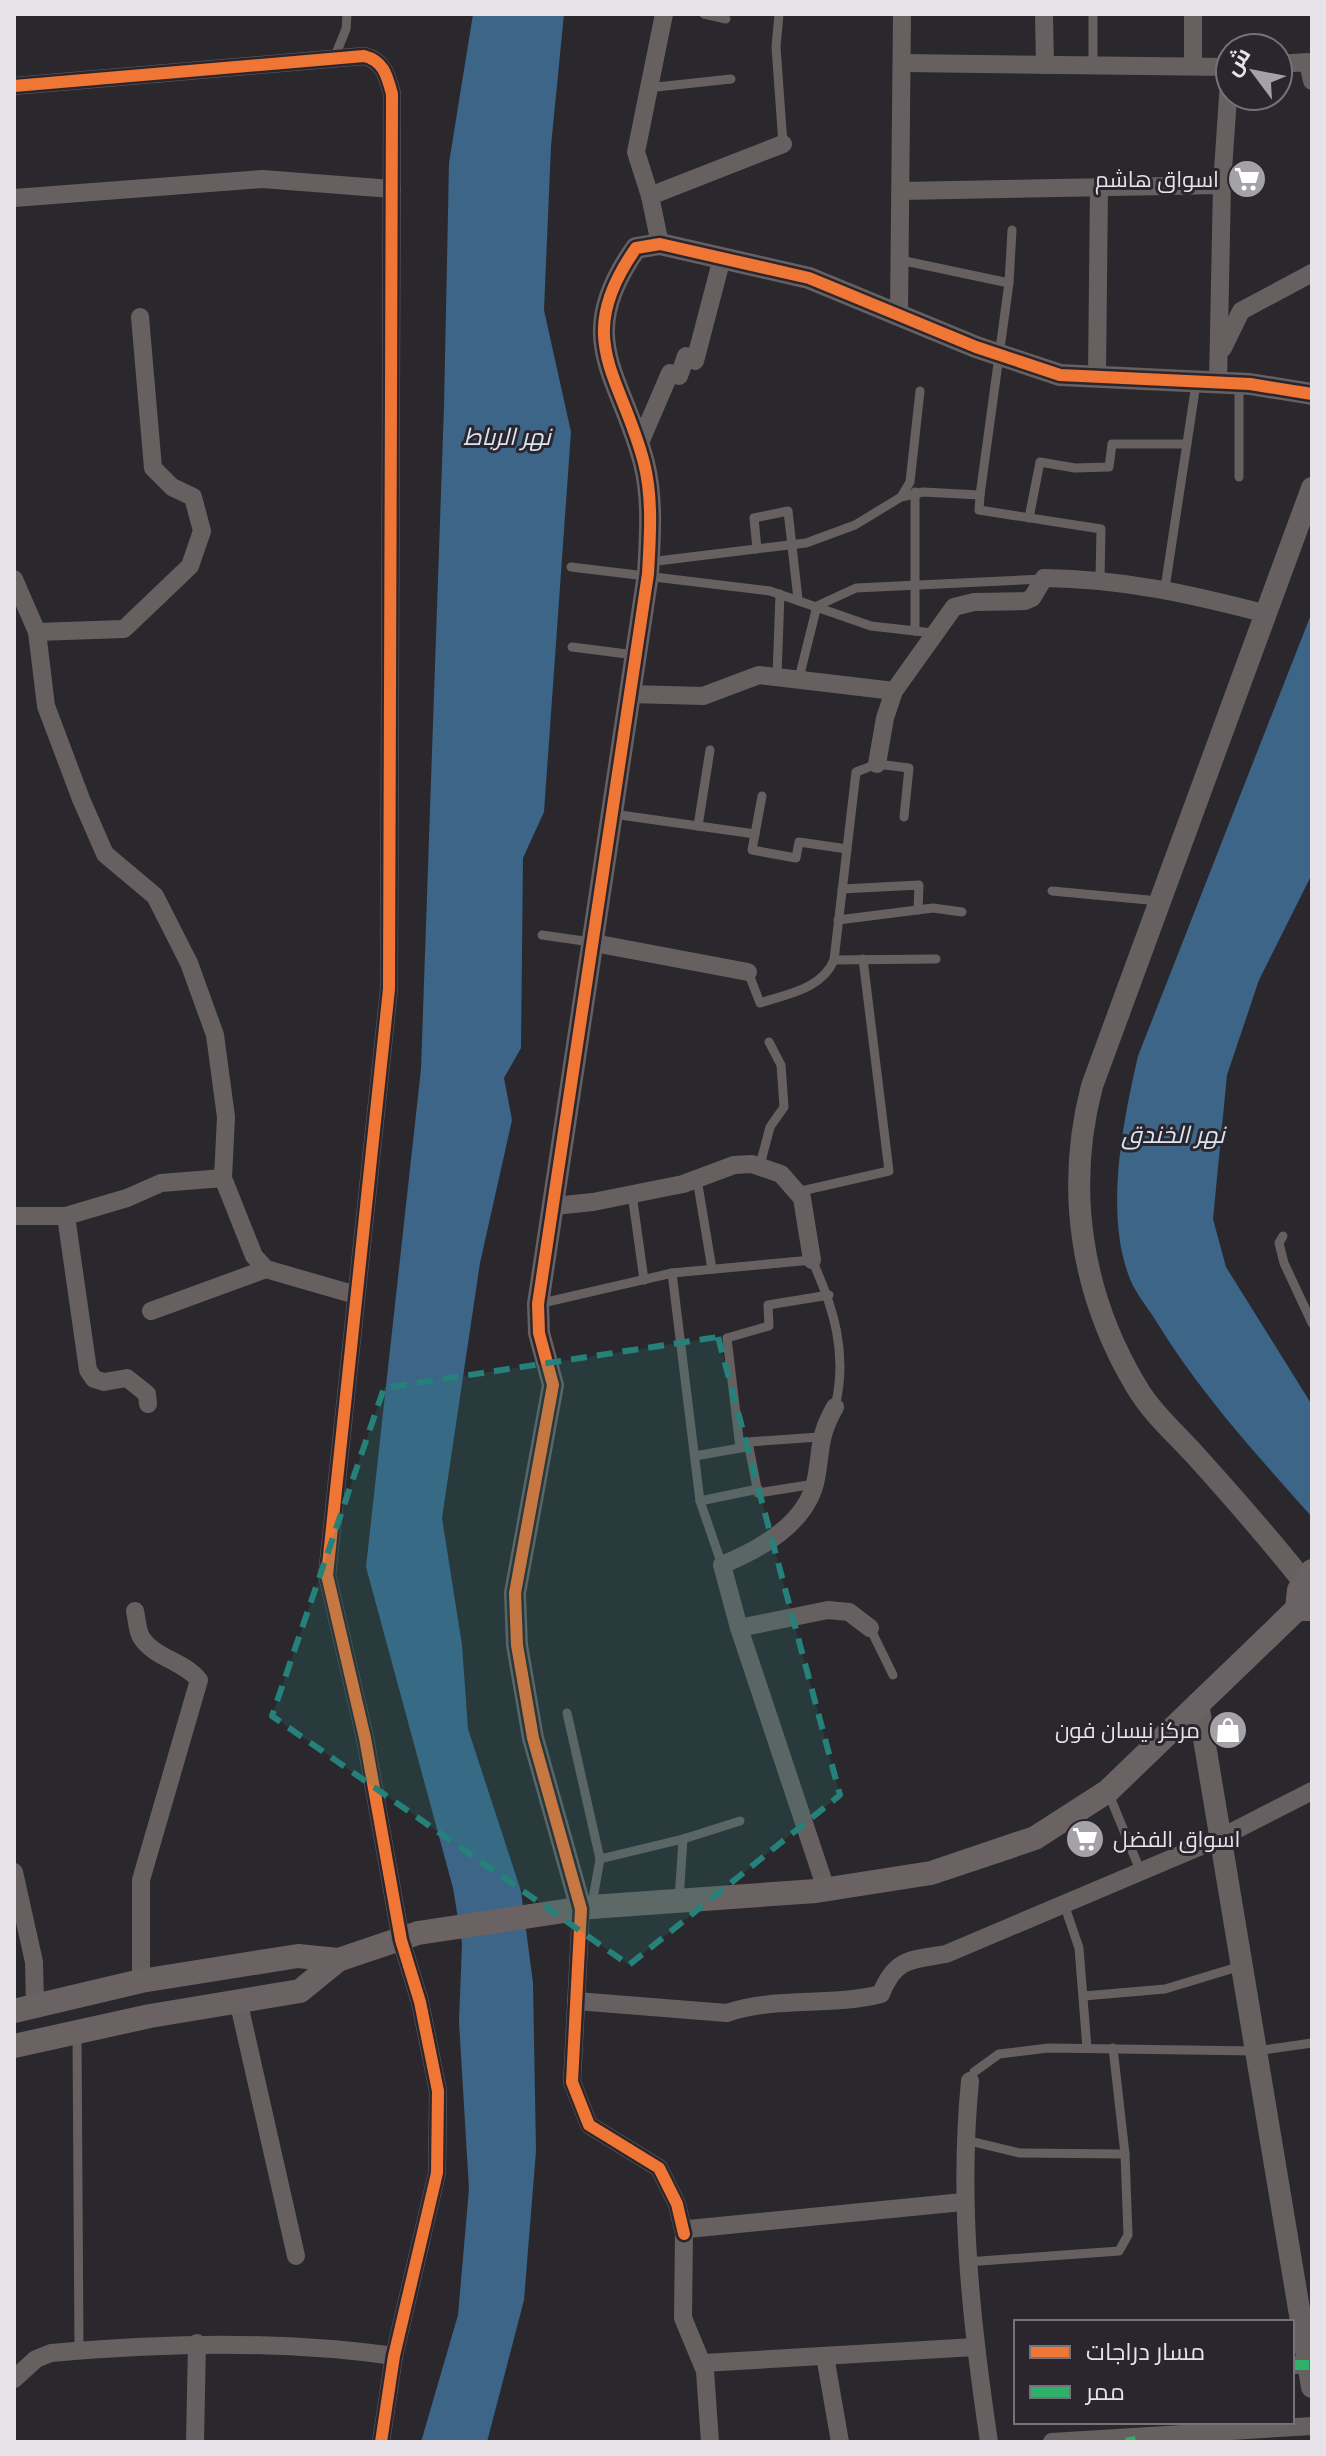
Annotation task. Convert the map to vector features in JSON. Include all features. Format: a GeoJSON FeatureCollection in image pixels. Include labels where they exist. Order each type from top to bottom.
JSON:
{"type":"FeatureCollection","features":[{"type":"Feature","properties":{"kind":"main road"},"geometry":{"type":"LineString","coordinates":[[14,2046],[238,2000],[300,1991],[338,1960],[410,1937],[580,1909],[826,1889],[931,1873],[1035,1838],[1108,1791],[1307,1592]]}},
{"type":"Feature","properties":{"kind":"main road"},"geometry":{"type":"LineString","coordinates":[[24,2008],[141,1981],[298,1956],[338,1960]]}},
{"type":"Feature","properties":{"kind":"street"},"geometry":{"type":"LineString","coordinates":[[660,244],[650,196],[636,152],[664,14]]}},
{"type":"Feature","properties":{"kind":"street"},"geometry":{"type":"LineString","coordinates":[[899,315],[902,14]]}},
{"type":"Feature","properties":{"kind":"street"},"geometry":{"type":"LineString","coordinates":[[1044,14],[1045,65]]}},
{"type":"Feature","properties":{"kind":"street"},"geometry":{"type":"LineString","coordinates":[[1193,14],[1193,66]]}},
{"type":"Feature","properties":{"kind":"street"},"geometry":{"type":"LineString","coordinates":[[14,86],[335,56],[372,58],[386,73],[392,94],[389,989],[327,1575],[410,1937],[438,2091],[437,2160],[415,2275],[394,2356],[381,2442]]}},
{"type":"Feature","properties":{"kind":"street"},"geometry":{"type":"LineString","coordinates":[[902,63],[1214,67]]}},
{"type":"Feature","properties":{"kind":"street"},"geometry":{"type":"LineString","coordinates":[[1218,382],[1226,112]]}},
{"type":"Feature","properties":{"kind":"street"},"geometry":{"type":"LineString","coordinates":[[650,196],[783,144]]}},
{"type":"Feature","properties":{"kind":"street"},"geometry":{"type":"LineString","coordinates":[[14,198],[262,179],[392,189]]}},
{"type":"Feature","properties":{"kind":"street"},"geometry":{"type":"LineString","coordinates":[[901,191],[1222,185]]}},
{"type":"Feature","properties":{"kind":"street"},"geometry":{"type":"LineString","coordinates":[[1097,375],[1099,187]]}},
{"type":"Feature","properties":{"kind":"street"},"geometry":{"type":"LineString","coordinates":[[710,2442],[703,2363],[683,2318],[684,2234],[677,2204],[659,2168],[589,2125],[580,2109],[572,2082],[580,1909],[533,1738],[517,1645],[515,1593],[553,1385],[539,1333],[538,1304],[648,569],[650,524],[645,468],[606,361],[601,334],[609,299],[636,248],[660,244],[809,278],[1000,355],[1060,375],[1218,382],[1312,394]]}},
{"type":"Feature","properties":{"kind":"street"},"geometry":{"type":"LineString","coordinates":[[639,445],[670,373],[679,376],[686,356],[695,361],[722,258]]}},
{"type":"Feature","properties":{"kind":"street"},"geometry":{"type":"LineString","coordinates":[[1218,382],[1222,351],[1241,311],[1312,273]]}},
{"type":"Feature","properties":{"kind":"street"},"geometry":{"type":"LineString","coordinates":[[37,632],[124,629],[190,566],[202,531],[193,497],[172,487],[153,468],[140,317]]}},
{"type":"Feature","properties":{"kind":"street"},"geometry":{"type":"LineString","coordinates":[[1307,1592],[1261,1528],[1136,1387],[1100,1308],[1082,1252],[1078,1189],[1083,1119],[1159,901],[1312,488]]}},
{"type":"Feature","properties":{"kind":"street"},"geometry":{"type":"LineString","coordinates":[[877,764],[887,706],[894,691],[924,632],[954,607],[974,602],[1025,601],[1032,598],[1044,578],[1100,579],[1165,588],[1267,614]]}},
{"type":"Feature","properties":{"kind":"street"},"geometry":{"type":"LineString","coordinates":[[14,579],[37,632],[46,706],[105,854],[155,896],[189,963],[215,1035],[226,1117],[223,1178],[254,1256],[266,1269],[356,1295]]}},
{"type":"Feature","properties":{"kind":"street"},"geometry":{"type":"LineString","coordinates":[[629,694],[703,696],[750,676],[799,678],[894,691]]}},
{"type":"Feature","properties":{"kind":"street"},"geometry":{"type":"LineString","coordinates":[[594,943],[748,972]]}},
{"type":"Feature","properties":{"kind":"street"},"geometry":{"type":"LineString","coordinates":[[554,1206],[632,1194],[697,1179],[734,1165],[760,1165],[781,1174],[802,1198],[812,1260]]}},
{"type":"Feature","properties":{"kind":"street"},"geometry":{"type":"LineString","coordinates":[[14,1216],[66,1216],[127,1198],[161,1183],[223,1178]]}},
{"type":"Feature","properties":{"kind":"street"},"geometry":{"type":"LineString","coordinates":[[66,1216],[88,1370],[94,1379],[104,1382],[127,1378],[147,1394],[148,1404]]}},
{"type":"Feature","properties":{"kind":"street"},"geometry":{"type":"LineString","coordinates":[[151,1311],[266,1269]]}},
{"type":"Feature","properties":{"kind":"street"},"geometry":{"type":"LineString","coordinates":[[826,1889],[790,1806],[722,1565],[763,1548],[799,1512],[815,1484],[819,1437],[835,1407]]}},
{"type":"Feature","properties":{"kind":"street"},"geometry":{"type":"LineString","coordinates":[[739,1628],[828,1610],[849,1612],[870,1628]]}},
{"type":"Feature","properties":{"kind":"street"},"geometry":{"type":"LineString","coordinates":[[135,1611],[141,1637],[166,1658],[191,1670],[199,1680],[141,1880],[141,1981]]}},
{"type":"Feature","properties":{"kind":"street"},"geometry":{"type":"LineString","coordinates":[[1198,1703],[1304,2365],[1312,2387]]}},
{"type":"Feature","properties":{"kind":"street"},"geometry":{"type":"LineString","coordinates":[[576,2001],[727,2013],[748,2006],[854,2001],[881,1994],[889,1973],[906,1961],[946,1954],[1220,1838],[1312,1791]]}},
{"type":"Feature","properties":{"kind":"street"},"geometry":{"type":"LineString","coordinates":[[14,1872],[34,1962],[24,2008]]}},
{"type":"Feature","properties":{"kind":"street"},"geometry":{"type":"LineString","coordinates":[[238,2000],[296,2256]]}},
{"type":"Feature","properties":{"kind":"street"},"geometry":{"type":"LineString","coordinates":[[970,2081],[964,2140],[963,2202],[975,2347],[989,2442]]}},
{"type":"Feature","properties":{"kind":"street"},"geometry":{"type":"LineString","coordinates":[[684,2234],[694,2227],[963,2202]]}},
{"type":"Feature","properties":{"kind":"street"},"geometry":{"type":"LineString","coordinates":[[14,2379],[36,2359],[79,2350],[197,2343],[310,2346],[394,2356]]}},
{"type":"Feature","properties":{"kind":"street"},"geometry":{"type":"LineString","coordinates":[[195,2442],[197,2343]]}},
{"type":"Feature","properties":{"kind":"street"},"geometry":{"type":"LineString","coordinates":[[703,2363],[975,2347]]}},
{"type":"Feature","properties":{"kind":"street"},"geometry":{"type":"LineString","coordinates":[[825,2356],[840,2442]]}},
{"type":"Feature","properties":{"kind":"street"},"geometry":{"type":"LineString","coordinates":[[1052,2442],[1130,2440],[1312,2426]]}},
{"type":"Feature","properties":{"kind":"lane"},"geometry":{"type":"LineString","coordinates":[[335,56],[346,29],[347,14]]}},
{"type":"Feature","properties":{"kind":"lane"},"geometry":{"type":"LineString","coordinates":[[704,14],[726,19]]}},
{"type":"Feature","properties":{"kind":"lane"},"geometry":{"type":"LineString","coordinates":[[779,14],[776,47],[783,144]]}},
{"type":"Feature","properties":{"kind":"lane"},"geometry":{"type":"LineString","coordinates":[[1093,14],[1093,65]]}},
{"type":"Feature","properties":{"kind":"lane"},"geometry":{"type":"LineString","coordinates":[[647,88],[731,79]]}},
{"type":"Feature","properties":{"kind":"lane"},"geometry":{"type":"LineString","coordinates":[[1012,230],[1009,283],[979,510],[1101,529],[1100,579]]}},
{"type":"Feature","properties":{"kind":"lane"},"geometry":{"type":"LineString","coordinates":[[900,260],[1009,283]]}},
{"type":"Feature","properties":{"kind":"lane"},"geometry":{"type":"LineString","coordinates":[[1165,588],[1187,444],[1218,382]]}},
{"type":"Feature","properties":{"kind":"lane"},"geometry":{"type":"LineString","coordinates":[[1218,382],[1239,477]]}},
{"type":"Feature","properties":{"kind":"lane"},"geometry":{"type":"LineString","coordinates":[[901,497],[910,482],[920,391]]}},
{"type":"Feature","properties":{"kind":"lane"},"geometry":{"type":"LineString","coordinates":[[1029,518],[1040,462],[1075,468],[1109,467],[1112,444],[1187,444]]}},
{"type":"Feature","properties":{"kind":"lane"},"geometry":{"type":"LineString","coordinates":[[648,569],[794,544],[855,525],[915,492],[980,495]]}},
{"type":"Feature","properties":{"kind":"lane"},"geometry":{"type":"LineString","coordinates":[[571,567],[648,569],[780,594],[871,626],[924,632],[915,587],[915,492]]}},
{"type":"Feature","properties":{"kind":"lane"},"geometry":{"type":"LineString","coordinates":[[757,549],[754,518],[788,511],[798,599]]}},
{"type":"Feature","properties":{"kind":"lane"},"geometry":{"type":"LineString","coordinates":[[817,606],[856,588],[1044,578]]}},
{"type":"Feature","properties":{"kind":"lane"},"geometry":{"type":"LineString","coordinates":[[777,676],[780,594]]}},
{"type":"Feature","properties":{"kind":"lane"},"geometry":{"type":"LineString","coordinates":[[799,678],[817,606]]}},
{"type":"Feature","properties":{"kind":"lane"},"geometry":{"type":"LineString","coordinates":[[572,647],[635,655]]}},
{"type":"Feature","properties":{"kind":"lane"},"geometry":{"type":"LineString","coordinates":[[698,826],[710,750]]}},
{"type":"Feature","properties":{"kind":"lane"},"geometry":{"type":"LineString","coordinates":[[748,972],[760,1003],[818,982],[828,973],[834,960],[856,772],[877,764],[909,768],[904,817]]}},
{"type":"Feature","properties":{"kind":"lane"},"geometry":{"type":"LineString","coordinates":[[762,796],[752,850],[796,858],[799,842],[847,849]]}},
{"type":"Feature","properties":{"kind":"lane"},"geometry":{"type":"LineString","coordinates":[[613,814],[755,834]]}},
{"type":"Feature","properties":{"kind":"lane"},"geometry":{"type":"LineString","coordinates":[[842,889],[919,885],[918,910]]}},
{"type":"Feature","properties":{"kind":"lane"},"geometry":{"type":"LineString","coordinates":[[1052,891],[1159,901]]}},
{"type":"Feature","properties":{"kind":"lane"},"geometry":{"type":"LineString","coordinates":[[838,920],[933,908],[962,912]]}},
{"type":"Feature","properties":{"kind":"lane"},"geometry":{"type":"LineString","coordinates":[[542,935],[594,943]]}},
{"type":"Feature","properties":{"kind":"lane"},"geometry":{"type":"LineString","coordinates":[[797,1192],[889,1171],[863,959]]}},
{"type":"Feature","properties":{"kind":"lane"},"geometry":{"type":"LineString","coordinates":[[834,960],[936,959]]}},
{"type":"Feature","properties":{"kind":"lane"},"geometry":{"type":"LineString","coordinates":[[760,1165],[770,1127],[784,1107],[781,1065],[769,1042]]}},
{"type":"Feature","properties":{"kind":"lane"},"geometry":{"type":"LineString","coordinates":[[697,1179],[712,1269]]}},
{"type":"Feature","properties":{"kind":"lane"},"geometry":{"type":"LineString","coordinates":[[632,1194],[644,1280]]}},
{"type":"Feature","properties":{"kind":"lane"},"geometry":{"type":"LineString","coordinates":[[1283,1236],[1279,1243],[1284,1263],[1312,1323]]}},
{"type":"Feature","properties":{"kind":"lane"},"geometry":{"type":"LineString","coordinates":[[538,1304],[672,1273],[812,1260],[829,1295],[837,1323],[841,1373],[835,1407]]}},
{"type":"Feature","properties":{"kind":"lane"},"geometry":{"type":"LineString","coordinates":[[672,1273],[700,1501],[722,1565]]}},
{"type":"Feature","properties":{"kind":"lane"},"geometry":{"type":"LineString","coordinates":[[815,1484],[758,1493],[745,1447],[727,1338],[769,1326],[768,1305],[829,1295]]}},
{"type":"Feature","properties":{"kind":"lane"},"geometry":{"type":"LineString","coordinates":[[695,1456],[745,1447],[748,1442],[819,1437]]}},
{"type":"Feature","properties":{"kind":"lane"},"geometry":{"type":"LineString","coordinates":[[700,1501],[758,1489]]}},
{"type":"Feature","properties":{"kind":"lane"},"geometry":{"type":"LineString","coordinates":[[870,1628],[893,1675]]}},
{"type":"Feature","properties":{"kind":"lane"},"geometry":{"type":"LineString","coordinates":[[567,1713],[600,1859],[580,1909]]}},
{"type":"Feature","properties":{"kind":"lane"},"geometry":{"type":"LineString","coordinates":[[1108,1791],[1140,1870]]}},
{"type":"Feature","properties":{"kind":"lane"},"geometry":{"type":"LineString","coordinates":[[600,1859],[683,1839],[740,1821]]}},
{"type":"Feature","properties":{"kind":"lane"},"geometry":{"type":"LineString","coordinates":[[679,1900],[683,1839]]}},
{"type":"Feature","properties":{"kind":"lane"},"geometry":{"type":"LineString","coordinates":[[1064,1904],[1079,1948],[1087,2048]]}},
{"type":"Feature","properties":{"kind":"lane"},"geometry":{"type":"LineString","coordinates":[[1084,1996],[1165,1989],[1241,1966]]}},
{"type":"Feature","properties":{"kind":"lane"},"geometry":{"type":"LineString","coordinates":[[77,2031],[79,2350]]}},
{"type":"Feature","properties":{"kind":"lane"},"geometry":{"type":"LineString","coordinates":[[970,2081],[974,2072],[999,2054],[1087,2048],[1256,2051],[1312,2043]]}},
{"type":"Feature","properties":{"kind":"lane"},"geometry":{"type":"LineString","coordinates":[[967,2262],[1119,2251],[1128,2235],[1125,2154],[1113,2048]]}},
{"type":"Feature","properties":{"kind":"lane"},"geometry":{"type":"LineString","coordinates":[[964,2140],[1020,2153],[1125,2154]]}},
{"type":"Feature","properties":{"kind":"highlighted area"},"geometry":{"type":"Polygon","coordinates":[[[718,1337],[840,1795],[629,1965],[272,1716],[384,1388],[718,1337]]]}},
{"type":"Feature","properties":{"kind":"water","name":"نهر الرباط"},"geometry":{"type":"Polygon","coordinates":[[[473,14],[564,14],[551,146],[544,310],[571,432],[544,812],[523,858],[521,1048],[504,1078],[512,1120],[480,1263],[442,1518],[462,1645],[468,1729],[521,1891],[533,1983],[536,2151],[524,2300],[487,2442],[421,2442],[458,2315],[469,2189],[459,2022],[462,1943],[453,1888],[366,1567],[421,1069],[444,406],[449,163],[473,14]]]}},
{"type":"Feature","properties":{"kind":"water","name":"نهر الخندق"},"geometry":{"type":"Polygon","coordinates":[[[1312,612],[1312,874],[1259,980],[1227,1075],[1213,1219],[1226,1267],[1312,1405],[1312,1517],[1210,1398],[1139,1295],[1122,1253],[1117,1197],[1122,1138],[1138,1056],[1312,612]]]}},
{"type":"Feature","properties":{"kind":"marked path"},"geometry":{"type":"LineString","coordinates":[[1294,2365],[1309,2365]]}},
{"type":"Feature","properties":{"kind":"marked path"},"geometry":{"type":"LineString","coordinates":[[1130,2437],[1131,2442]]}},
{"type":"Feature","properties":{"kind":"cycle path"},"geometry":{"type":"LineString","coordinates":[[14,86],[364,56],[380,65],[392,94],[389,989],[327,1575],[365,1738],[401,1940],[420,2002],[438,2091],[437,2173],[394,2356],[381,2442]]}},
{"type":"Feature","properties":{"kind":"cycle path"},"geometry":{"type":"LineString","coordinates":[[684,2234],[677,2204],[659,2168],[589,2125],[572,2082],[581,1909],[533,1738],[517,1645],[515,1593],[553,1385],[539,1333],[538,1304],[648,574],[650,518],[647,476],[607,357],[604,333],[607,308],[617,280],[636,248],[660,244],[809,278],[976,347],[1060,375],[1250,384],[1312,394]]}},
{"type":"Feature","properties":{"kind":"place","name":"اسواق هاشم"},"geometry":{"type":"Point","coordinates":[1247,179]}},
{"type":"Feature","properties":{"kind":"place","name":"مركز نيسان فون"},"geometry":{"type":"Point","coordinates":[1228,1730]}},
{"type":"Feature","properties":{"kind":"place","name":"اسواق الفضل"},"geometry":{"type":"Point","coordinates":[1085,1839]}}]}
